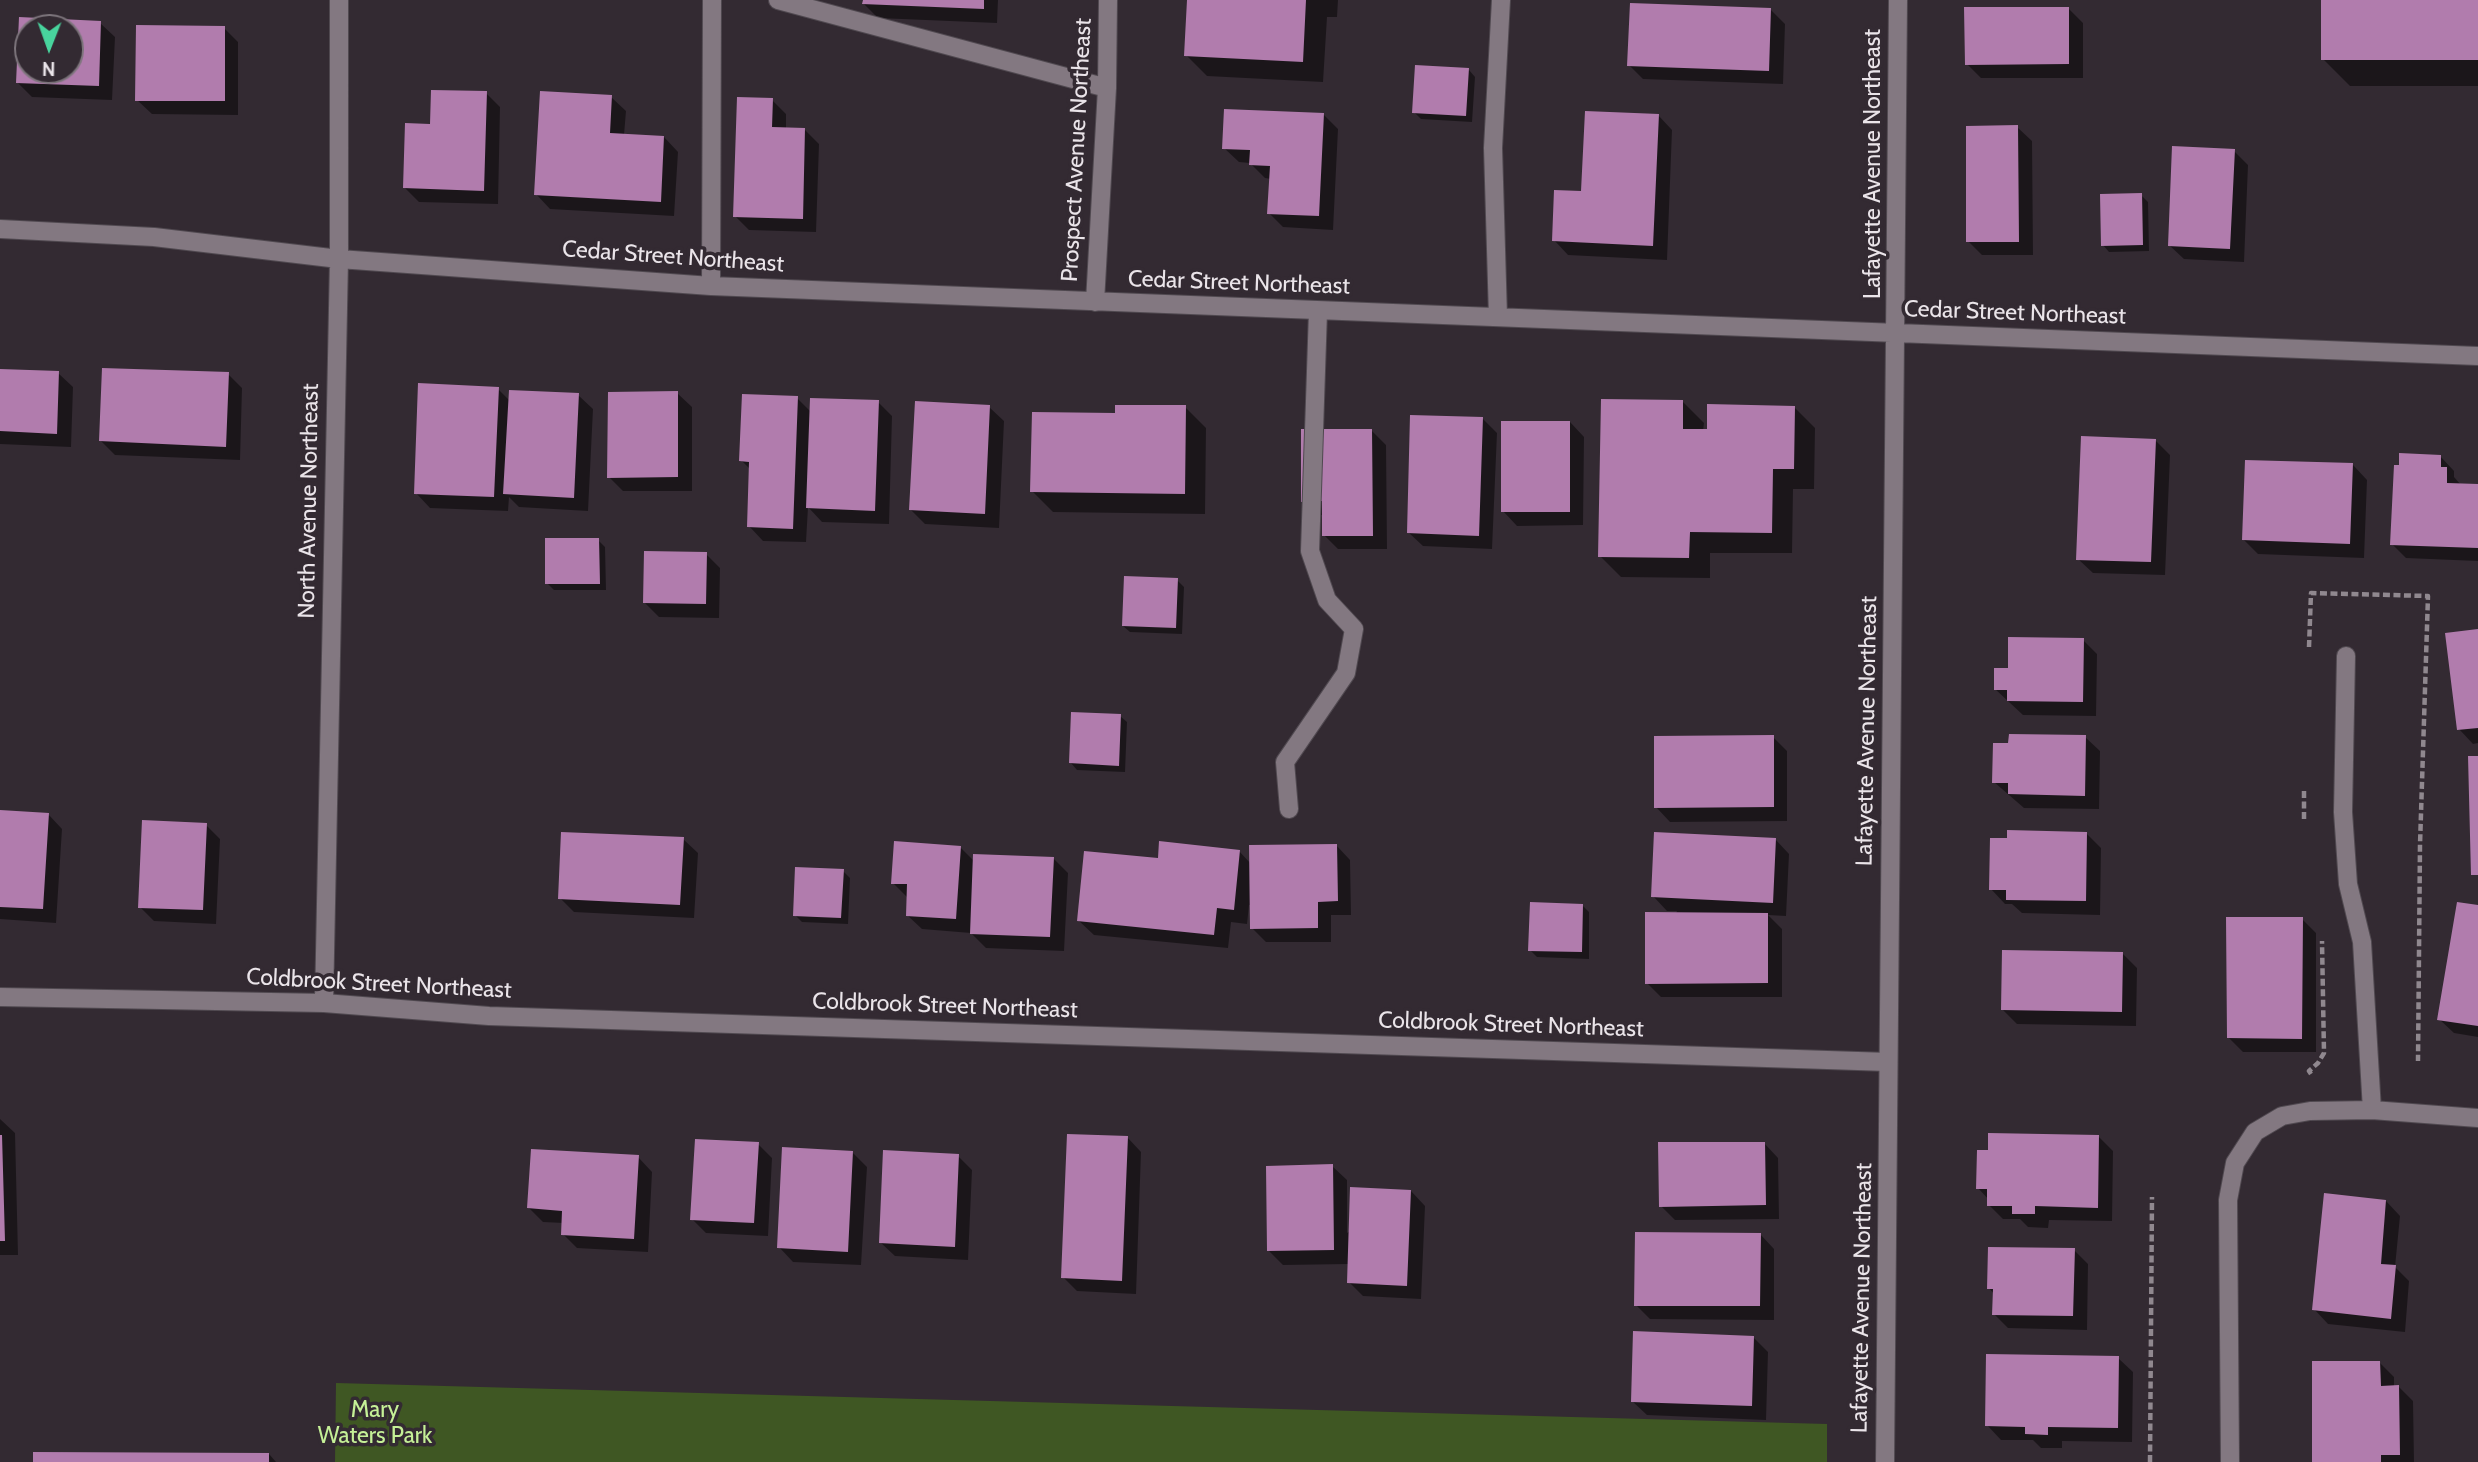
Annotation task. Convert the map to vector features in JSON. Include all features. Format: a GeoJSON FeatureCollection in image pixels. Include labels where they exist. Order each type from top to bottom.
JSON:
{"type":"FeatureCollection","features":[{"type":"Feature","properties":{"kind":"street","name":"North Avenue Northeast"},"geometry":{"type":"LineString","coordinates":[[324,1003],[339,258],[339,0]]}},
{"type":"Feature","properties":{"kind":"street"},"geometry":{"type":"LineString","coordinates":[[711,286],[712,0]]}},
{"type":"Feature","properties":{"kind":"street"},"geometry":{"type":"LineString","coordinates":[[778,0],[1107,89]]}},
{"type":"Feature","properties":{"kind":"street","name":"Prospect Avenue Northeast"},"geometry":{"type":"LineString","coordinates":[[1095,302],[1107,89],[1108,0]]}},
{"type":"Feature","properties":{"kind":"street"},"geometry":{"type":"LineString","coordinates":[[1498,317],[1493,148],[1501,0]]}},
{"type":"Feature","properties":{"kind":"street","name":"Lafayette Avenue Northeast"},"geometry":{"type":"LineString","coordinates":[[1885,1462],[1898,0]]}},
{"type":"Feature","properties":{"kind":"street","name":"Cedar Street Northeast"},"geometry":{"type":"LineString","coordinates":[[0,229],[155,237],[339,258],[711,286],[2478,356]]}},
{"type":"Feature","properties":{"kind":"street"},"geometry":{"type":"LineString","coordinates":[[1289,809],[1285,762],[1346,673],[1354,629],[1327,600],[1310,551],[1318,311]]}},
{"type":"Feature","properties":{"kind":"street"},"geometry":{"type":"LineString","coordinates":[[2346,656],[2343,812],[2348,884],[2362,942],[2372,1110]]}},
{"type":"Feature","properties":{"kind":"street","name":"Coldbrook Street Northeast"},"geometry":{"type":"LineString","coordinates":[[0,997],[324,1003],[489,1016],[1888,1062]]}},
{"type":"Feature","properties":{"kind":"street"},"geometry":{"type":"LineString","coordinates":[[2230,1462],[2228,1200],[2235,1163],[2255,1132],[2282,1116],[2310,1111],[2372,1110],[2478,1118]]}},
{"type":"Feature","properties":{"kind":"path"},"geometry":{"type":"LineString","coordinates":[[2150,1462],[2152,1197]]}},
{"type":"Feature","properties":{"kind":"green space","name":"Mary Waters Park"},"geometry":{"type":"Polygon","coordinates":[[[336,1383],[1827,1424],[1827,1462],[335,1462],[336,1383]]]}},
{"type":"Feature","properties":{"kind":"building"},"geometry":{"type":"Polygon","coordinates":[[[863,0],[984,0],[984,9],[862,4],[863,0]]]}},
{"type":"Feature","properties":{"kind":"building"},"geometry":{"type":"Polygon","coordinates":[[[1187,0],[1306,0],[1303,62],[1184,56],[1187,0]]]}},
{"type":"Feature","properties":{"kind":"building"},"geometry":{"type":"Polygon","coordinates":[[[2321,0],[2478,0],[2478,60],[2321,60],[2321,0]]]}},
{"type":"Feature","properties":{"kind":"building"},"geometry":{"type":"Polygon","coordinates":[[[1630,3],[1771,8],[1769,71],[1627,66],[1630,3]]]}},
{"type":"Feature","properties":{"kind":"building"},"geometry":{"type":"Polygon","coordinates":[[[1964,7],[2069,7],[2069,64],[1965,65],[1964,7]]]}},
{"type":"Feature","properties":{"kind":"building"},"geometry":{"type":"Polygon","coordinates":[[[84,20],[101,21],[99,86],[44,84],[84,84],[84,20]]]}},
{"type":"Feature","properties":{"kind":"building"},"geometry":{"type":"Polygon","coordinates":[[[136,25],[225,26],[225,101],[135,101],[136,25]]]}},
{"type":"Feature","properties":{"kind":"building"},"geometry":{"type":"Polygon","coordinates":[[[1415,65],[1469,68],[1466,116],[1412,113],[1415,65]]]}},
{"type":"Feature","properties":{"kind":"building"},"geometry":{"type":"Polygon","coordinates":[[[431,90],[487,91],[484,191],[403,188],[405,123],[430,124],[431,90]]]}},
{"type":"Feature","properties":{"kind":"building"},"geometry":{"type":"Polygon","coordinates":[[[540,91],[612,95],[610,133],[664,136],[661,202],[534,195],[540,91]]]}},
{"type":"Feature","properties":{"kind":"building"},"geometry":{"type":"Polygon","coordinates":[[[737,97],[773,98],[772,127],[805,128],[803,219],[733,217],[737,97]]]}},
{"type":"Feature","properties":{"kind":"building"},"geometry":{"type":"Polygon","coordinates":[[[1224,109],[1324,113],[1319,216],[1267,214],[1270,166],[1249,165],[1250,150],[1222,149],[1224,109]]]}},
{"type":"Feature","properties":{"kind":"building"},"geometry":{"type":"Polygon","coordinates":[[[1585,111],[1659,114],[1653,246],[1552,241],[1554,190],[1581,191],[1585,111]]]}},
{"type":"Feature","properties":{"kind":"building"},"geometry":{"type":"Polygon","coordinates":[[[2018,125],[2019,242],[1966,242],[1966,126],[2018,125]]]}},
{"type":"Feature","properties":{"kind":"building"},"geometry":{"type":"Polygon","coordinates":[[[2172,146],[2235,149],[2230,249],[2168,246],[2172,146]]]}},
{"type":"Feature","properties":{"kind":"building"},"geometry":{"type":"Polygon","coordinates":[[[2142,193],[2143,245],[2101,246],[2100,194],[2142,193]]]}},
{"type":"Feature","properties":{"kind":"building"},"geometry":{"type":"Polygon","coordinates":[[[102,368],[229,372],[226,447],[99,441],[102,368]]]}},
{"type":"Feature","properties":{"kind":"building"},"geometry":{"type":"Polygon","coordinates":[[[0,369],[59,371],[57,434],[0,431],[0,369]]]}},
{"type":"Feature","properties":{"kind":"building"},"geometry":{"type":"Polygon","coordinates":[[[418,383],[499,387],[494,497],[414,494],[418,383]]]}},
{"type":"Feature","properties":{"kind":"building"},"geometry":{"type":"Polygon","coordinates":[[[509,390],[579,393],[574,498],[503,494],[509,390]]]}},
{"type":"Feature","properties":{"kind":"building"},"geometry":{"type":"Polygon","coordinates":[[[678,391],[678,477],[607,478],[608,392],[678,391]]]}},
{"type":"Feature","properties":{"kind":"building"},"geometry":{"type":"Polygon","coordinates":[[[742,394],[798,396],[793,529],[747,527],[749,462],[739,461],[742,394]]]}},
{"type":"Feature","properties":{"kind":"building"},"geometry":{"type":"Polygon","coordinates":[[[810,398],[879,400],[875,511],[806,508],[810,398]]]}},
{"type":"Feature","properties":{"kind":"building"},"geometry":{"type":"Polygon","coordinates":[[[1601,399],[1683,400],[1683,429],[1707,429],[1707,404],[1795,406],[1794,469],[1773,469],[1772,533],[1690,532],[1689,558],[1598,557],[1601,399]]]}},
{"type":"Feature","properties":{"kind":"building"},"geometry":{"type":"Polygon","coordinates":[[[915,401],[990,405],[985,514],[909,510],[915,401]]]}},
{"type":"Feature","properties":{"kind":"building"},"geometry":{"type":"Polygon","coordinates":[[[1115,405],[1186,405],[1185,494],[1030,492],[1032,412],[1115,413],[1115,405]]]}},
{"type":"Feature","properties":{"kind":"building"},"geometry":{"type":"Polygon","coordinates":[[[1410,415],[1483,417],[1479,536],[1407,533],[1410,415]]]}},
{"type":"Feature","properties":{"kind":"building"},"geometry":{"type":"Polygon","coordinates":[[[1501,421],[1570,421],[1570,512],[1501,512],[1501,421]]]}},
{"type":"Feature","properties":{"kind":"building"},"geometry":{"type":"Polygon","coordinates":[[[1301,429],[1372,429],[1373,536],[1322,536],[1322,501],[1301,502],[1301,429]]]}},
{"type":"Feature","properties":{"kind":"building"},"geometry":{"type":"Polygon","coordinates":[[[2081,436],[2156,439],[2151,562],[2076,560],[2081,436]]]}},
{"type":"Feature","properties":{"kind":"building"},"geometry":{"type":"Polygon","coordinates":[[[2399,453],[2441,455],[2441,467],[2447,467],[2447,483],[2478,484],[2478,548],[2390,545],[2394,465],[2399,465],[2399,453]]]}},
{"type":"Feature","properties":{"kind":"building"},"geometry":{"type":"Polygon","coordinates":[[[2245,460],[2353,463],[2350,544],[2242,540],[2245,460]]]}},
{"type":"Feature","properties":{"kind":"building"},"geometry":{"type":"Polygon","coordinates":[[[545,538],[599,538],[600,584],[545,584],[545,538]]]}},
{"type":"Feature","properties":{"kind":"building"},"geometry":{"type":"Polygon","coordinates":[[[644,551],[707,552],[706,604],[643,603],[644,551]]]}},
{"type":"Feature","properties":{"kind":"building"},"geometry":{"type":"Polygon","coordinates":[[[1124,576],[1178,578],[1176,628],[1122,626],[1124,576]]]}},
{"type":"Feature","properties":{"kind":"building"},"geometry":{"type":"Polygon","coordinates":[[[2478,629],[2478,728],[2457,730],[2445,633],[2478,629]]]}},
{"type":"Feature","properties":{"kind":"building"},"geometry":{"type":"Polygon","coordinates":[[[2008,637],[2084,638],[2083,702],[2007,701],[2007,690],[1994,690],[1994,668],[2008,668],[2008,637]]]}},
{"type":"Feature","properties":{"kind":"building"},"geometry":{"type":"Polygon","coordinates":[[[1071,712],[1121,714],[1119,766],[1069,763],[1071,712]]]}},
{"type":"Feature","properties":{"kind":"building"},"geometry":{"type":"Polygon","coordinates":[[[2009,734],[2086,735],[2085,796],[2008,794],[2008,783],[1992,783],[1993,743],[2008,743],[2009,734]]]}},
{"type":"Feature","properties":{"kind":"building"},"geometry":{"type":"Polygon","coordinates":[[[1774,735],[1774,807],[1654,808],[1654,736],[1774,735]]]}},
{"type":"Feature","properties":{"kind":"building"},"geometry":{"type":"Polygon","coordinates":[[[2468,756],[2478,756],[2478,875],[2471,875],[2468,756]]]}},
{"type":"Feature","properties":{"kind":"building"},"geometry":{"type":"Polygon","coordinates":[[[0,810],[49,813],[43,909],[0,907],[0,810]]]}},
{"type":"Feature","properties":{"kind":"building"},"geometry":{"type":"Polygon","coordinates":[[[142,820],[207,823],[203,910],[138,908],[142,820]]]}},
{"type":"Feature","properties":{"kind":"building"},"geometry":{"type":"Polygon","coordinates":[[[2007,830],[2087,832],[2086,901],[2006,900],[2006,890],[1989,890],[1990,838],[2007,838],[2007,830]]]}},
{"type":"Feature","properties":{"kind":"building"},"geometry":{"type":"Polygon","coordinates":[[[561,832],[684,837],[680,905],[558,899],[561,832]]]}},
{"type":"Feature","properties":{"kind":"building"},"geometry":{"type":"Polygon","coordinates":[[[1654,832],[1776,838],[1773,903],[1651,897],[1654,832]]]}},
{"type":"Feature","properties":{"kind":"building"},"geometry":{"type":"Polygon","coordinates":[[[894,841],[961,846],[956,919],[906,916],[907,884],[891,884],[894,841]]]}},
{"type":"Feature","properties":{"kind":"building"},"geometry":{"type":"Polygon","coordinates":[[[1159,841],[1240,850],[1234,910],[1217,908],[1214,935],[1077,921],[1084,851],[1158,858],[1159,841]]]}},
{"type":"Feature","properties":{"kind":"building"},"geometry":{"type":"Polygon","coordinates":[[[1337,844],[1338,901],[1318,902],[1318,928],[1250,929],[1249,845],[1337,844]]]}},
{"type":"Feature","properties":{"kind":"building"},"geometry":{"type":"Polygon","coordinates":[[[973,854],[1054,857],[1050,937],[970,934],[973,854]]]}},
{"type":"Feature","properties":{"kind":"building"},"geometry":{"type":"Polygon","coordinates":[[[795,867],[844,869],[841,918],[793,916],[795,867]]]}},
{"type":"Feature","properties":{"kind":"building"},"geometry":{"type":"Polygon","coordinates":[[[1530,902],[1583,904],[1582,952],[1528,951],[1530,902]]]}},
{"type":"Feature","properties":{"kind":"building"},"geometry":{"type":"Polygon","coordinates":[[[2457,902],[2478,905],[2478,1026],[2437,1020],[2457,902]]]}},
{"type":"Feature","properties":{"kind":"building"},"geometry":{"type":"Polygon","coordinates":[[[1645,912],[1768,913],[1768,983],[1645,984],[1645,912]]]}},
{"type":"Feature","properties":{"kind":"building"},"geometry":{"type":"Polygon","coordinates":[[[2226,917],[2303,917],[2302,1039],[2227,1038],[2226,917]]]}},
{"type":"Feature","properties":{"kind":"building"},"geometry":{"type":"Polygon","coordinates":[[[2002,950],[2123,952],[2122,1012],[2001,1010],[2002,950]]]}},
{"type":"Feature","properties":{"kind":"building"},"geometry":{"type":"Polygon","coordinates":[[[1988,1133],[2099,1135],[2098,1208],[2035,1206],[2035,1214],[2012,1214],[2012,1206],[1987,1206],[1987,1189],[1976,1189],[1977,1150],[1988,1150],[1988,1133]]]}},
{"type":"Feature","properties":{"kind":"building"},"geometry":{"type":"Polygon","coordinates":[[[1067,1134],[1128,1136],[1122,1281],[1061,1278],[1067,1134]]]}},
{"type":"Feature","properties":{"kind":"building"},"geometry":{"type":"Polygon","coordinates":[[[2,1135],[5,1241],[0,1241],[2,1135]]]}},
{"type":"Feature","properties":{"kind":"building"},"geometry":{"type":"Polygon","coordinates":[[[695,1139],[759,1142],[754,1223],[690,1220],[695,1139]]]}},
{"type":"Feature","properties":{"kind":"building"},"geometry":{"type":"Polygon","coordinates":[[[1658,1142],[1765,1142],[1766,1205],[1659,1207],[1658,1142]]]}},
{"type":"Feature","properties":{"kind":"building"},"geometry":{"type":"Polygon","coordinates":[[[782,1147],[853,1151],[848,1252],[777,1248],[782,1147]]]}},
{"type":"Feature","properties":{"kind":"building"},"geometry":{"type":"Polygon","coordinates":[[[531,1149],[639,1155],[634,1239],[561,1235],[562,1211],[527,1208],[531,1149]]]}},
{"type":"Feature","properties":{"kind":"building"},"geometry":{"type":"Polygon","coordinates":[[[883,1150],[959,1154],[955,1247],[879,1243],[883,1150]]]}},
{"type":"Feature","properties":{"kind":"building"},"geometry":{"type":"Polygon","coordinates":[[[1333,1164],[1334,1250],[1267,1251],[1266,1166],[1333,1164]]]}},
{"type":"Feature","properties":{"kind":"building"},"geometry":{"type":"Polygon","coordinates":[[[1350,1187],[1411,1190],[1407,1286],[1347,1283],[1350,1187]]]}},
{"type":"Feature","properties":{"kind":"building"},"geometry":{"type":"Polygon","coordinates":[[[2324,1193],[2386,1200],[2381,1264],[2396,1265],[2391,1319],[2312,1310],[2324,1193]]]}},
{"type":"Feature","properties":{"kind":"building"},"geometry":{"type":"Polygon","coordinates":[[[1635,1232],[1761,1233],[1760,1306],[1634,1306],[1635,1232]]]}},
{"type":"Feature","properties":{"kind":"building"},"geometry":{"type":"Polygon","coordinates":[[[1988,1247],[2075,1248],[2073,1316],[1992,1315],[1993,1289],[1987,1289],[1988,1247]]]}},
{"type":"Feature","properties":{"kind":"building"},"geometry":{"type":"Polygon","coordinates":[[[1633,1331],[1754,1336],[1752,1406],[1631,1402],[1633,1331]]]}},
{"type":"Feature","properties":{"kind":"building"},"geometry":{"type":"Polygon","coordinates":[[[1986,1354],[2119,1356],[2118,1428],[2048,1427],[2048,1435],[2025,1434],[2025,1427],[1985,1426],[1986,1354]]]}},
{"type":"Feature","properties":{"kind":"building"},"geometry":{"type":"Polygon","coordinates":[[[2312,1361],[2380,1361],[2381,1386],[2399,1385],[2400,1455],[2381,1455],[2381,1462],[2312,1462],[2312,1361]]]}},
{"type":"Feature","properties":{"kind":"building"},"geometry":{"type":"Polygon","coordinates":[[[33,1452],[269,1453],[269,1462],[33,1462],[33,1452]]]}}]}
